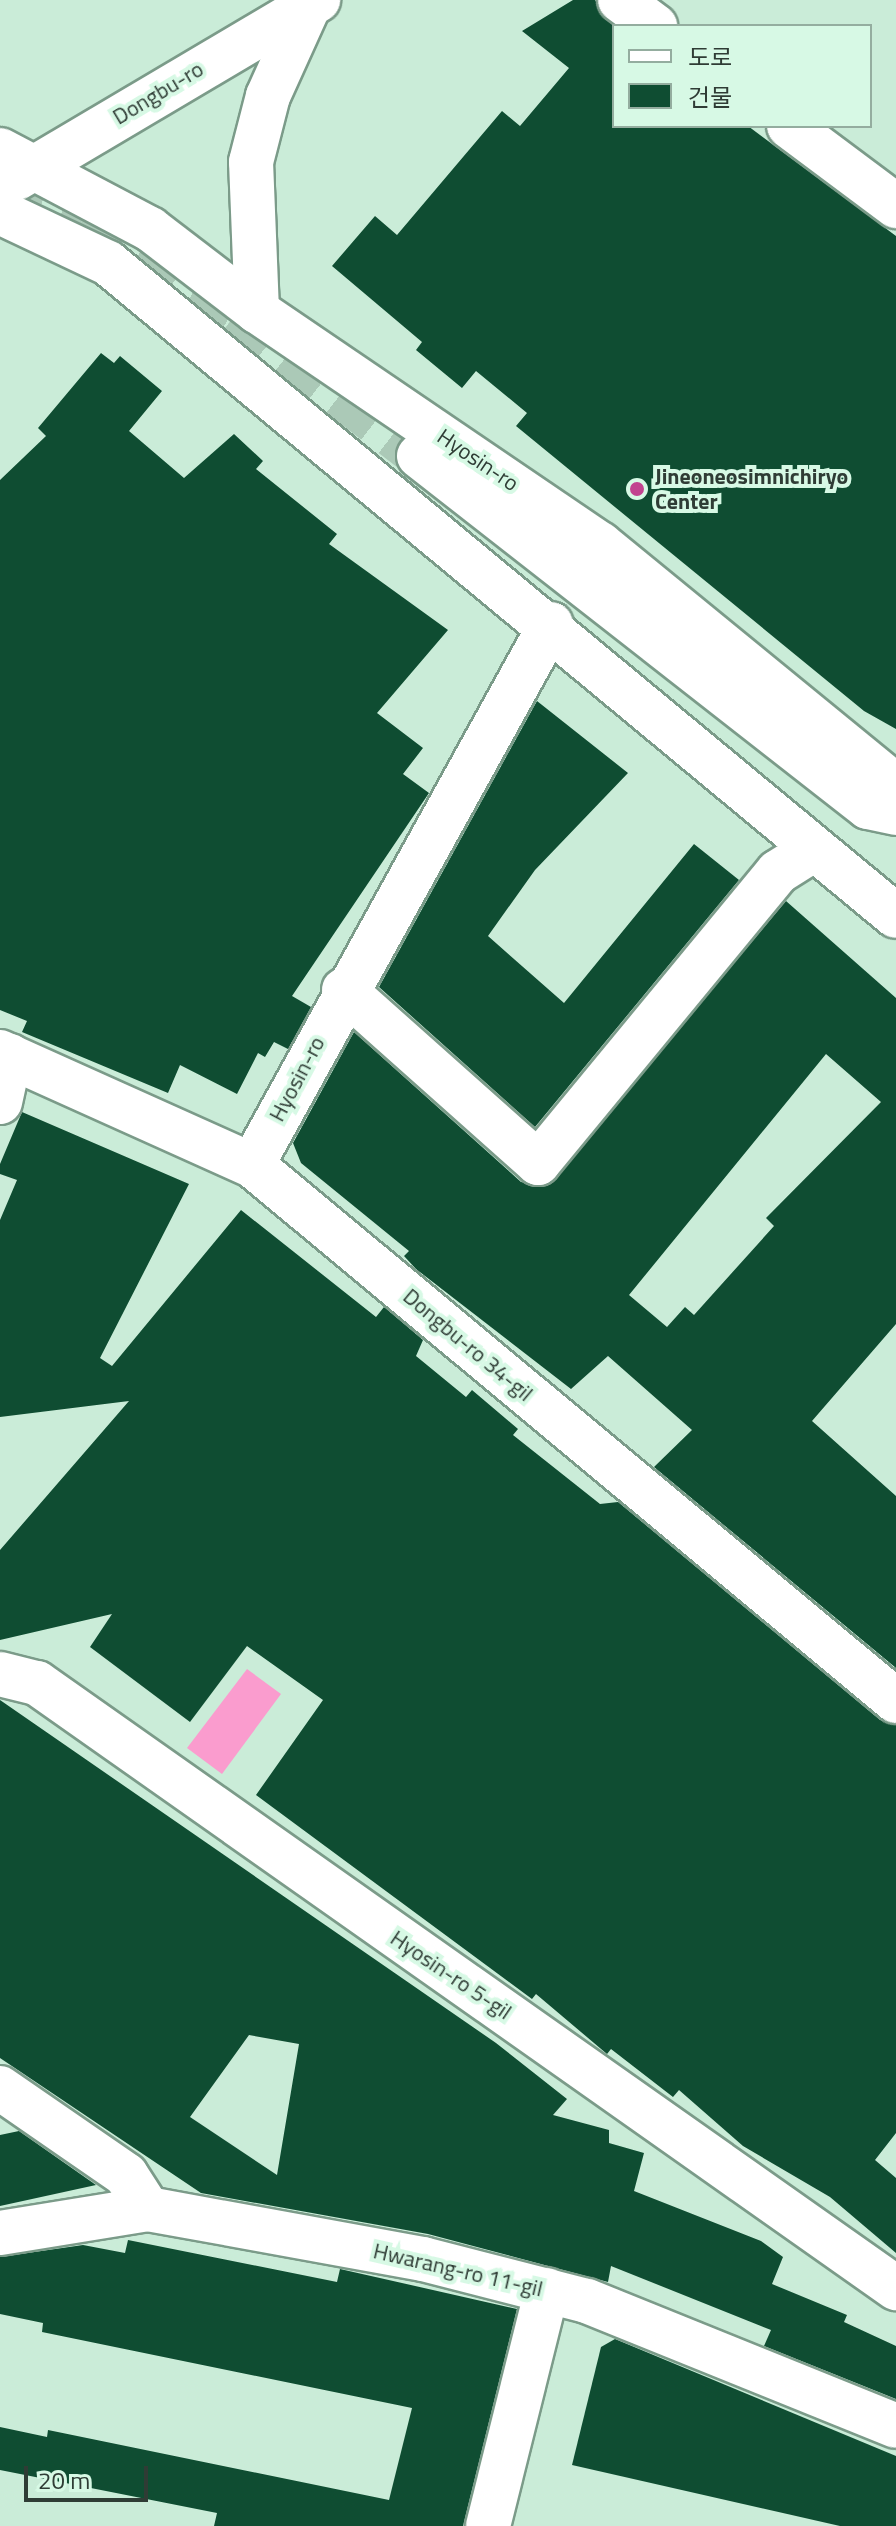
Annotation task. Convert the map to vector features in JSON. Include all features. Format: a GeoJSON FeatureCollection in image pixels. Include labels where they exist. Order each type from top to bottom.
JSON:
{"type":"FeatureCollection","features":[{"type":"Feature","properties":{"kind":"street"},"geometry":{"type":"LineString","coordinates":[[620,0],[652,24]]}},
{"type":"Feature","properties":{"kind":"street"},"geometry":{"type":"LineString","coordinates":[[257,311],[251,162],[268,96],[313,2]]}},
{"type":"Feature","properties":{"kind":"street","name":"Dongbu-ro"},"geometry":{"type":"LineString","coordinates":[[12,168],[313,2]]}},
{"type":"Feature","properties":{"kind":"street"},"geometry":{"type":"LineString","coordinates":[[792,128],[896,206]]}},
{"type":"Feature","properties":{"kind":"street","name":"Hyosin-ro"},"geometry":{"type":"LineString","coordinates":[[12,168],[150,229],[257,311],[600,544],[896,786]]}},
{"type":"Feature","properties":{"kind":"street"},"geometry":{"type":"LineString","coordinates":[[0,212],[108,263],[387,498],[540,641],[896,916]]}},
{"type":"Feature","properties":{"kind":"street"},"geometry":{"type":"LineString","coordinates":[[419,456],[868,807],[896,813]]}},
{"type":"Feature","properties":{"kind":"street","name":"Hyosin-ro"},"geometry":{"type":"LineString","coordinates":[[252,1165],[344,990],[540,641]]}},
{"type":"Feature","properties":{"kind":"street"},"geometry":{"type":"LineString","coordinates":[[344,990],[538,1163],[778,872],[813,850]]}},
{"type":"Feature","properties":{"kind":"street"},"geometry":{"type":"LineString","coordinates":[[0,1102],[5,1054]]}},
{"type":"Feature","properties":{"kind":"street","name":"Dongbu-ro 34-gil"},"geometry":{"type":"LineString","coordinates":[[5,1054],[252,1165],[896,1701]]}},
{"type":"Feature","properties":{"kind":"street","name":"Hyosin-ro 5-gil"},"geometry":{"type":"LineString","coordinates":[[0,1674],[37,1683],[896,2288]]}},
{"type":"Feature","properties":{"kind":"street"},"geometry":{"type":"LineString","coordinates":[[0,2088],[126,2175],[148,2209]]}},
{"type":"Feature","properties":{"kind":"street","name":"Hwarang-ro 11-gil"},"geometry":{"type":"LineString","coordinates":[[0,2233],[148,2209],[423,2259],[547,2290],[896,2426]]}},
{"type":"Feature","properties":{"kind":"street"},"geometry":{"type":"LineString","coordinates":[[488,2526],[547,2290]]}},
{"type":"Feature","properties":{"kind":"shaded area"},"geometry":{"type":"Polygon","coordinates":[[[247,1669],[281,1694],[222,1774],[187,1748],[247,1669]]]}},
{"type":"Feature","properties":{"kind":"building"},"geometry":{"type":"Polygon","coordinates":[[[573,0],[595,0],[612,24],[612,128],[751,128],[896,236],[896,729],[864,711],[516,426],[527,413],[476,371],[462,388],[416,350],[422,342],[332,266],[375,216],[397,235],[502,111],[520,126],[569,68],[522,31],[573,0]]]}},
{"type":"Feature","properties":{"kind":"building"},"geometry":{"type":"Polygon","coordinates":[[[101,353],[114,363],[120,356],[162,391],[129,431],[184,478],[234,434],[263,461],[256,469],[337,534],[329,544],[448,630],[377,713],[423,748],[403,774],[429,793],[292,996],[311,1007],[288,1049],[274,1042],[265,1057],[258,1053],[237,1094],[180,1065],[168,1093],[22,1032],[27,1021],[0,1010],[0,480],[46,436],[38,428],[101,353]]]}},
{"type":"Feature","properties":{"kind":"building"},"geometry":{"type":"Polygon","coordinates":[[[537,701],[628,773],[535,870],[488,936],[564,1003],[694,844],[739,880],[535,1127],[379,987],[537,701]]]}},
{"type":"Feature","properties":{"kind":"building"},"geometry":{"type":"Polygon","coordinates":[[[786,901],[896,998],[896,1324],[812,1421],[896,1496],[896,1668],[654,1467],[692,1430],[608,1356],[571,1389],[416,1269],[404,1256],[409,1251],[301,1163],[293,1143],[354,1032],[521,1182],[547,1186],[786,901]],[[826,1054],[629,1295],[667,1327],[685,1307],[694,1315],[774,1226],[766,1218],[881,1102],[826,1054]]]}},
{"type":"Feature","properties":{"kind":"building"},"geometry":{"type":"Polygon","coordinates":[[[22,1112],[189,1184],[100,1358],[112,1366],[241,1210],[376,1317],[384,1307],[423,1340],[416,1356],[466,1397],[472,1390],[518,1429],[513,1435],[600,1504],[618,1502],[880,1720],[896,1725],[896,2133],[875,2160],[896,2178],[896,2253],[830,2197],[743,2146],[679,2090],[673,2097],[611,2049],[607,2054],[536,1994],[532,1999],[256,1795],[323,1700],[247,1646],[190,1722],[90,1647],[112,1614],[0,1640],[0,1550],[129,1401],[0,1417],[0,1220],[17,1180],[0,1174],[0,1164],[22,1112]]]}},
{"type":"Feature","properties":{"kind":"building"},"geometry":{"type":"Polygon","coordinates":[[[0,1700],[496,2043],[567,2099],[553,2115],[609,2130],[609,2143],[644,2153],[634,2191],[761,2241],[783,2257],[772,2284],[847,2315],[844,2322],[896,2346],[896,2399],[764,2346],[771,2330],[611,2266],[608,2282],[428,2234],[201,2193],[0,2058],[0,1700]],[[249,2035],[190,2117],[277,2175],[299,2044],[249,2035]]]}},
{"type":"Feature","properties":{"kind":"building"},"geometry":{"type":"Polygon","coordinates":[[[19,2131],[96,2185],[0,2206],[0,2135],[19,2131]]]}},
{"type":"Feature","properties":{"kind":"building"},"geometry":{"type":"Polygon","coordinates":[[[128,2240],[337,2282],[340,2269],[517,2309],[463,2526],[214,2526],[217,2513],[0,2470],[0,2427],[47,2437],[48,2430],[389,2500],[412,2408],[42,2332],[43,2323],[0,2314],[0,2257],[83,2245],[125,2253],[128,2240]]]}},
{"type":"Feature","properties":{"kind":"building"},"geometry":{"type":"Polygon","coordinates":[[[615,2339],[896,2456],[896,2526],[840,2526],[572,2465],[601,2347],[615,2339]]]}},
{"type":"Feature","properties":{"kind":"tunnel"},"geometry":{"type":"LineString","coordinates":[[0,189],[82,221],[235,315],[419,456]]}},
{"type":"Feature","properties":{"kind":"place","name":"Jineoneosimnichiryo Center"},"geometry":{"type":"Point","coordinates":[637,489]}}]}
